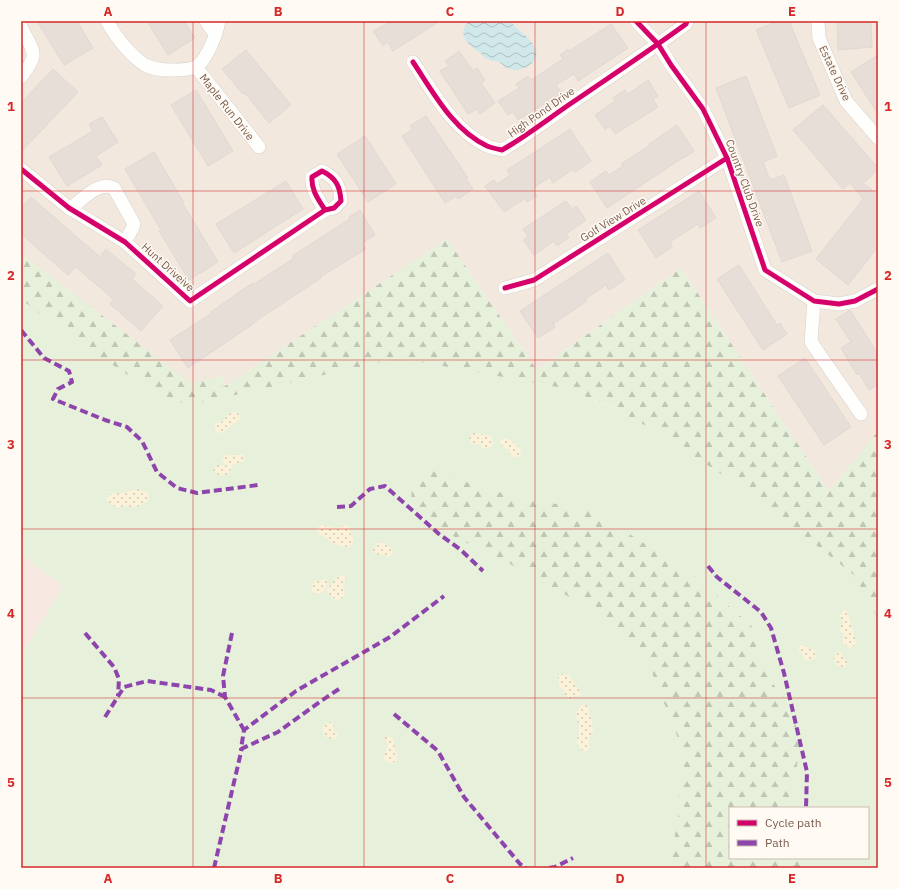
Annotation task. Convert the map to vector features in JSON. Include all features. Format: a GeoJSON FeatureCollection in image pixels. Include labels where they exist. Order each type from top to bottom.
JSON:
{"type":"FeatureCollection","features":[{"type":"Feature","properties":{"kind":"street","name":"Maple Run Drive"},"geometry":{"type":"LineString","coordinates":[[107,21],[128,51],[146,66],[164,70],[182,70],[196,67],[204,59],[211,47],[219,21]]}},
{"type":"Feature","properties":{"kind":"street"},"geometry":{"type":"LineString","coordinates":[[206,21],[214,34]]}},
{"type":"Feature","properties":{"kind":"street","name":"Country Club Drive"},"geometry":{"type":"LineString","coordinates":[[636,21],[658,44],[670,65],[703,109],[727,158],[765,270],[814,302]]}},
{"type":"Feature","properties":{"kind":"street"},"geometry":{"type":"LineString","coordinates":[[658,44],[686,24],[687,21]]}},
{"type":"Feature","properties":{"kind":"street","name":"Estate Drive"},"geometry":{"type":"LineString","coordinates":[[818,21],[819,38],[846,101],[878,138]]}},
{"type":"Feature","properties":{"kind":"street"},"geometry":{"type":"LineString","coordinates":[[21,27],[33,50],[34,57],[32,63],[21,77]]}},
{"type":"Feature","properties":{"kind":"street","name":"High Pond Drive"},"geometry":{"type":"LineString","coordinates":[[413,62],[446,111],[463,130],[487,146],[502,150],[522,139],[571,103],[658,44]]}},
{"type":"Feature","properties":{"kind":"street","name":"Maple Run Drive"},"geometry":{"type":"LineString","coordinates":[[196,67],[259,147]]}},
{"type":"Feature","properties":{"kind":"street","name":"Golf View Drive"},"geometry":{"type":"LineString","coordinates":[[505,288],[534,280],[727,158]]}},
{"type":"Feature","properties":{"kind":"street","name":"Hunt Driveive"},"geometry":{"type":"LineString","coordinates":[[21,169],[70,208],[125,242],[190,301],[325,210]]}},
{"type":"Feature","properties":{"kind":"street"},"geometry":{"type":"LineString","coordinates":[[70,208],[97,188],[110,185],[114,188],[134,224],[125,242]]}},
{"type":"Feature","properties":{"kind":"street"},"geometry":{"type":"LineString","coordinates":[[861,414],[811,342],[814,302],[840,304],[855,301],[878,289]]}},
{"type":"Feature","properties":{"kind":"shaded area"},"geometry":{"type":"Polygon","coordinates":[[[21,21],[878,21],[878,431],[829,491],[681,268],[537,370],[447,239],[200,403],[21,261],[21,21]]]}},
{"type":"Feature","properties":{"kind":"shaded area"},"geometry":{"type":"Polygon","coordinates":[[[21,555],[63,586],[21,657],[21,555]]]}},
{"type":"Feature","properties":{"kind":"green space"},"geometry":{"type":"Polygon","coordinates":[[[447,239],[537,370],[681,268],[829,491],[878,431],[878,619],[854,575],[746,490],[650,428],[611,407],[568,389],[399,358],[200,403],[169,402],[66,334],[21,299],[21,253],[190,383],[224,376],[222,388],[447,239]]]}},
{"type":"Feature","properties":{"kind":"green space"},"geometry":{"type":"Polygon","coordinates":[[[21,269],[200,403],[399,358],[568,389],[610,407],[650,428],[746,490],[878,548],[878,868],[21,868],[21,657],[63,586],[21,555],[21,269]]]}},
{"type":"Feature","properties":{"kind":"green space"},"geometry":{"type":"Polygon","coordinates":[[[438,469],[460,480],[515,497],[592,510],[693,575],[755,629],[762,668],[792,707],[800,745],[793,792],[793,807],[729,807],[729,859],[798,859],[805,868],[670,868],[678,816],[680,743],[647,660],[594,611],[520,569],[439,529],[411,505],[412,482],[438,469]]]}},
{"type":"Feature","properties":{"kind":"sand"},"geometry":{"type":"Polygon","coordinates":[[[232,412],[238,413],[240,418],[239,420],[223,432],[218,433],[214,428],[215,424],[221,423],[227,415],[232,412]]]}},
{"type":"Feature","properties":{"kind":"sand"},"geometry":{"type":"Polygon","coordinates":[[[475,433],[491,436],[493,444],[491,447],[484,449],[481,447],[481,443],[476,445],[471,444],[469,438],[471,434],[475,433]]]}},
{"type":"Feature","properties":{"kind":"sand"},"geometry":{"type":"Polygon","coordinates":[[[503,438],[512,441],[517,446],[521,452],[521,455],[518,458],[512,456],[510,450],[502,446],[500,441],[503,438]]]}},
{"type":"Feature","properties":{"kind":"sand"},"geometry":{"type":"Polygon","coordinates":[[[226,454],[231,455],[232,457],[234,455],[241,454],[245,457],[244,461],[235,464],[225,475],[218,475],[217,473],[214,473],[213,469],[218,465],[226,466],[227,464],[222,461],[226,454]]]}},
{"type":"Feature","properties":{"kind":"sand"},"geometry":{"type":"Polygon","coordinates":[[[138,489],[147,493],[149,497],[147,502],[140,506],[123,506],[118,508],[108,502],[107,499],[110,494],[138,489]]]}},
{"type":"Feature","properties":{"kind":"sand"},"geometry":{"type":"Polygon","coordinates":[[[321,525],[338,529],[344,525],[347,525],[350,529],[350,535],[354,539],[353,543],[348,548],[341,546],[340,544],[337,546],[319,533],[316,529],[321,525]]]}},
{"type":"Feature","properties":{"kind":"sand"},"geometry":{"type":"Polygon","coordinates":[[[381,542],[391,548],[393,553],[391,556],[388,557],[383,554],[376,554],[373,552],[375,546],[378,546],[377,543],[381,542]]]}},
{"type":"Feature","properties":{"kind":"sand"},"geometry":{"type":"Polygon","coordinates":[[[343,575],[346,578],[343,586],[346,594],[341,599],[335,600],[335,598],[331,595],[328,595],[327,590],[335,579],[343,575]]]}},
{"type":"Feature","properties":{"kind":"sand"},"geometry":{"type":"Polygon","coordinates":[[[327,579],[328,582],[322,594],[314,594],[311,588],[315,581],[327,579]]]}},
{"type":"Feature","properties":{"kind":"sand"},"geometry":{"type":"Polygon","coordinates":[[[843,610],[847,611],[856,643],[849,648],[843,643],[843,639],[845,637],[840,629],[843,623],[840,616],[843,610]]]}},
{"type":"Feature","properties":{"kind":"sand"},"geometry":{"type":"Polygon","coordinates":[[[801,645],[808,647],[808,649],[813,649],[816,653],[815,658],[810,661],[804,659],[801,651],[799,651],[801,645]]]}},
{"type":"Feature","properties":{"kind":"sand"},"geometry":{"type":"Polygon","coordinates":[[[839,651],[842,653],[843,659],[846,659],[847,662],[845,667],[842,668],[836,665],[837,662],[834,661],[835,654],[839,651]]]}},
{"type":"Feature","properties":{"kind":"sand"},"geometry":{"type":"Polygon","coordinates":[[[562,674],[570,677],[577,686],[581,695],[576,697],[573,694],[572,700],[565,696],[564,689],[560,688],[558,677],[562,674]]]}},
{"type":"Feature","properties":{"kind":"sand"},"geometry":{"type":"Polygon","coordinates":[[[583,704],[587,705],[589,708],[590,717],[592,718],[592,727],[594,728],[588,741],[590,748],[586,752],[582,750],[577,743],[579,725],[576,714],[583,704]]]}},
{"type":"Feature","properties":{"kind":"sand"},"geometry":{"type":"Polygon","coordinates":[[[328,722],[333,724],[333,731],[338,735],[336,739],[328,738],[324,735],[323,727],[328,722]]]}},
{"type":"Feature","properties":{"kind":"sand"},"geometry":{"type":"Polygon","coordinates":[[[387,736],[393,738],[395,752],[397,754],[396,761],[392,763],[388,763],[383,758],[388,744],[384,738],[387,736]]]}},
{"type":"Feature","properties":{"kind":"water"},"geometry":{"type":"Polygon","coordinates":[[[469,21],[510,21],[533,44],[536,58],[529,66],[519,70],[514,70],[506,68],[499,62],[486,58],[468,43],[463,35],[465,26],[469,21]]]}},
{"type":"Feature","properties":{"kind":"building"},"geometry":{"type":"Polygon","coordinates":[[[37,21],[77,21],[93,48],[64,65],[37,21]]]}},
{"type":"Feature","properties":{"kind":"building"},"geometry":{"type":"Polygon","coordinates":[[[147,21],[184,21],[195,38],[168,55],[147,21]]]}},
{"type":"Feature","properties":{"kind":"building"},"geometry":{"type":"Polygon","coordinates":[[[392,21],[440,21],[393,51],[388,42],[383,46],[373,31],[392,21]]]}},
{"type":"Feature","properties":{"kind":"building"},"geometry":{"type":"Polygon","coordinates":[[[778,21],[789,21],[820,95],[789,108],[756,30],[778,21]]]}},
{"type":"Feature","properties":{"kind":"building"},"geometry":{"type":"Polygon","coordinates":[[[837,21],[871,21],[872,47],[838,50],[837,21]]]}},
{"type":"Feature","properties":{"kind":"building"},"geometry":{"type":"Polygon","coordinates":[[[611,24],[628,48],[578,81],[574,74],[556,85],[562,93],[518,120],[513,112],[508,115],[498,101],[519,88],[516,84],[528,76],[531,80],[563,59],[560,55],[568,49],[569,51],[611,24]]]}},
{"type":"Feature","properties":{"kind":"building"},"geometry":{"type":"Polygon","coordinates":[[[246,50],[291,105],[269,123],[245,93],[243,94],[222,69],[246,50]]]}},
{"type":"Feature","properties":{"kind":"building"},"geometry":{"type":"Polygon","coordinates":[[[459,51],[473,71],[477,68],[485,80],[481,83],[495,103],[480,114],[476,109],[468,114],[440,71],[449,66],[445,61],[459,51]]]}},
{"type":"Feature","properties":{"kind":"building"},"geometry":{"type":"Polygon","coordinates":[[[878,55],[878,114],[851,72],[878,55]]]}},
{"type":"Feature","properties":{"kind":"building"},"geometry":{"type":"Polygon","coordinates":[[[53,69],[78,92],[21,152],[21,103],[53,69]]]}},
{"type":"Feature","properties":{"kind":"building"},"geometry":{"type":"Polygon","coordinates":[[[746,76],[777,156],[763,162],[770,180],[784,175],[812,251],[782,262],[716,88],[746,76]]]}},
{"type":"Feature","properties":{"kind":"building"},"geometry":{"type":"Polygon","coordinates":[[[648,80],[658,96],[653,99],[658,107],[615,134],[610,126],[605,129],[595,115],[615,101],[613,98],[625,90],[628,94],[648,80]]]}},
{"type":"Feature","properties":{"kind":"building"},"geometry":{"type":"Polygon","coordinates":[[[196,90],[233,151],[208,166],[171,105],[196,90]]]}},
{"type":"Feature","properties":{"kind":"building"},"geometry":{"type":"Polygon","coordinates":[[[823,105],[878,168],[878,170],[863,183],[878,195],[878,247],[848,285],[816,259],[863,199],[850,183],[843,189],[793,130],[823,105]]]}},
{"type":"Feature","properties":{"kind":"building"},"geometry":{"type":"Polygon","coordinates":[[[426,116],[468,178],[466,179],[473,189],[458,199],[456,196],[445,203],[402,136],[413,129],[410,126],[426,116]]]}},
{"type":"Feature","properties":{"kind":"building"},"geometry":{"type":"Polygon","coordinates":[[[102,117],[118,142],[96,156],[102,165],[67,186],[49,157],[93,131],[89,124],[102,117]]]}},
{"type":"Feature","properties":{"kind":"building"},"geometry":{"type":"Polygon","coordinates":[[[677,125],[694,151],[607,208],[590,182],[606,171],[609,175],[623,166],[621,164],[677,125]]]}},
{"type":"Feature","properties":{"kind":"building"},"geometry":{"type":"Polygon","coordinates":[[[570,129],[591,161],[575,172],[573,169],[553,183],[550,177],[532,189],[537,196],[527,202],[524,199],[504,212],[485,186],[494,180],[497,184],[510,175],[507,170],[570,129]]]}},
{"type":"Feature","properties":{"kind":"building"},"geometry":{"type":"Polygon","coordinates":[[[365,136],[396,184],[368,202],[337,154],[365,136]]]}},
{"type":"Feature","properties":{"kind":"building"},"geometry":{"type":"Polygon","coordinates":[[[154,152],[218,262],[189,280],[159,231],[161,230],[125,169],[154,152]]]}},
{"type":"Feature","properties":{"kind":"building"},"geometry":{"type":"Polygon","coordinates":[[[286,181],[303,209],[234,253],[216,224],[286,181]]]}},
{"type":"Feature","properties":{"kind":"building"},"geometry":{"type":"Polygon","coordinates":[[[699,191],[716,218],[700,228],[698,224],[670,242],[672,247],[656,258],[638,230],[699,191]]]}},
{"type":"Feature","properties":{"kind":"building"},"geometry":{"type":"Polygon","coordinates":[[[31,197],[100,257],[106,249],[136,274],[132,279],[163,306],[141,331],[110,304],[113,299],[76,267],[68,275],[21,234],[21,208],[31,197]]]}},
{"type":"Feature","properties":{"kind":"building"},"geometry":{"type":"Polygon","coordinates":[[[566,201],[572,209],[576,206],[586,220],[566,234],[569,237],[557,246],[554,241],[534,255],[523,240],[528,237],[523,229],[566,201]]]}},
{"type":"Feature","properties":{"kind":"building"},"geometry":{"type":"Polygon","coordinates":[[[360,210],[375,235],[362,243],[366,249],[320,277],[321,278],[188,368],[170,340],[212,313],[211,312],[245,288],[253,283],[254,284],[294,258],[292,256],[350,219],[349,217],[360,210]]]}},
{"type":"Feature","properties":{"kind":"building"},"geometry":{"type":"Polygon","coordinates":[[[608,253],[625,280],[609,290],[606,285],[585,299],[587,301],[553,324],[555,327],[538,338],[520,311],[608,253]]]}},
{"type":"Feature","properties":{"kind":"building"},"geometry":{"type":"Polygon","coordinates":[[[739,265],[777,325],[780,323],[787,334],[763,350],[717,279],[739,265]]]}},
{"type":"Feature","properties":{"kind":"building"},"geometry":{"type":"Polygon","coordinates":[[[850,310],[878,354],[878,384],[869,390],[859,373],[857,375],[841,348],[851,342],[836,319],[850,310]]]}},
{"type":"Feature","properties":{"kind":"building"},"geometry":{"type":"Polygon","coordinates":[[[805,358],[851,427],[824,445],[778,376],[805,358]]]}},
{"type":"Feature","properties":{"kind":"marked path"},"geometry":{"type":"LineString","coordinates":[[21,330],[44,358],[69,371],[72,382],[58,389],[53,399],[105,420],[127,427],[142,441],[157,472],[177,488],[197,493],[258,485]]}},
{"type":"Feature","properties":{"kind":"marked path"},"geometry":{"type":"LineString","coordinates":[[337,507],[351,506],[370,489],[385,486],[439,534],[461,550],[483,571]]}},
{"type":"Feature","properties":{"kind":"marked path"},"geometry":{"type":"LineString","coordinates":[[708,566],[717,577],[761,612],[771,628],[784,673],[807,772],[806,807]]}},
{"type":"Feature","properties":{"kind":"marked path"},"geometry":{"type":"LineString","coordinates":[[339,689],[278,732],[241,749],[244,730],[296,691],[390,637],[444,596]]}},
{"type":"Feature","properties":{"kind":"marked path"},"geometry":{"type":"LineString","coordinates":[[85,633],[114,667],[119,679],[118,696]]}},
{"type":"Feature","properties":{"kind":"marked path"},"geometry":{"type":"LineString","coordinates":[[232,633],[223,676],[225,697],[244,730]]}},
{"type":"Feature","properties":{"kind":"marked path"},"geometry":{"type":"LineString","coordinates":[[105,717],[124,687],[147,681],[211,690],[225,697]]}},
{"type":"Feature","properties":{"kind":"marked path"},"geometry":{"type":"LineString","coordinates":[[394,714],[438,751],[464,797],[520,864],[526,868]]}},
{"type":"Feature","properties":{"kind":"marked path"},"geometry":{"type":"LineString","coordinates":[[214,868],[242,748]]}},
{"type":"Feature","properties":{"kind":"marked path"},"geometry":{"type":"LineString","coordinates":[[549,868],[555,867],[573,858]]}},
{"type":"Feature","properties":{"kind":"cycle path"},"geometry":{"type":"LineString","coordinates":[[636,21],[658,44],[671,65],[703,109],[727,158],[765,270],[814,301],[839,304],[855,301],[878,289]]}},
{"type":"Feature","properties":{"kind":"cycle path"},"geometry":{"type":"LineString","coordinates":[[413,62],[436,98],[464,130],[487,146],[502,150],[658,44],[686,24],[687,21]]}},
{"type":"Feature","properties":{"kind":"cycle path"},"geometry":{"type":"LineString","coordinates":[[505,288],[534,280],[727,158]]}},
{"type":"Feature","properties":{"kind":"cycle path"},"geometry":{"type":"LineString","coordinates":[[21,169],[69,208],[125,242],[190,301],[325,210],[334,208],[341,201],[340,191],[334,180],[322,171],[312,177],[312,182],[316,194],[325,210]]}}]}
